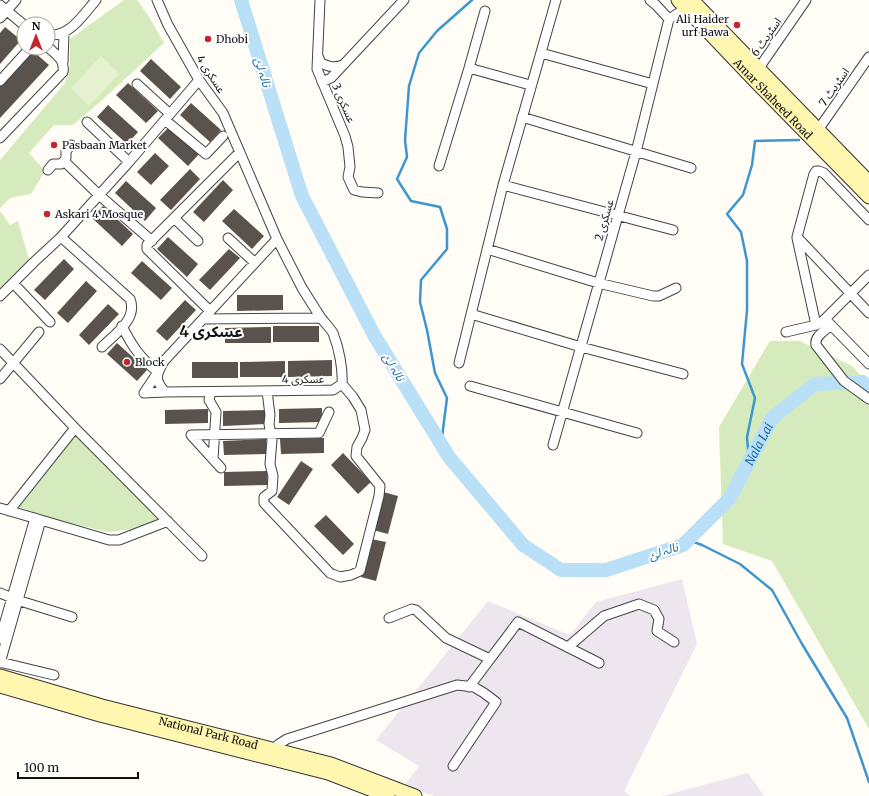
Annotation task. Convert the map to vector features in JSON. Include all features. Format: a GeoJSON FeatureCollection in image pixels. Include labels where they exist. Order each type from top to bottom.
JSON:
{"type":"FeatureCollection","features":[{"type":"Feature","properties":{"kind":"street"},"geometry":{"type":"LineString","coordinates":[[16,0],[2,11],[16,20]]}},
{"type":"Feature","properties":{"kind":"street"},"geometry":{"type":"LineString","coordinates":[[56,36],[64,33],[74,25],[96,0]]}},
{"type":"Feature","properties":{"kind":"street","name":"عسکری 4"},"geometry":{"type":"LineString","coordinates":[[157,0],[168,25],[199,80],[223,113],[277,238],[302,288],[321,318]]}},
{"type":"Feature","properties":{"kind":"street","name":"عسکری 3"},"geometry":{"type":"LineString","coordinates":[[320,0],[317,68],[348,147],[350,167],[348,177],[354,190],[378,193]]}},
{"type":"Feature","properties":{"kind":"street"},"geometry":{"type":"LineString","coordinates":[[322,82],[331,78],[404,0]]}},
{"type":"Feature","properties":{"kind":"street"},"geometry":{"type":"LineString","coordinates":[[459,363],[503,185],[530,86],[556,0]]}},
{"type":"Feature","properties":{"kind":"street"},"geometry":{"type":"LineString","coordinates":[[650,0],[670,19],[692,3]]}},
{"type":"Feature","properties":{"kind":"street","name":"اسٹریٹ 6"},"geometry":{"type":"LineString","coordinates":[[759,68],[806,0]]}},
{"type":"Feature","properties":{"kind":"street","name":"Amar Shaheed Road"},"geometry":{"type":"LineString","coordinates":[[692,3],[759,68],[818,130],[868,190]]}},
{"type":"Feature","properties":{"kind":"street","name":"Amar Shaheed Road"},"geometry":{"type":"LineString","coordinates":[[692,3],[759,86],[868,190]]}},
{"type":"Feature","properties":{"kind":"street"},"geometry":{"type":"LineString","coordinates":[[439,166],[485,11]]}},
{"type":"Feature","properties":{"kind":"street","name":"عسکری 2"},"geometry":{"type":"LineString","coordinates":[[554,445],[617,215],[636,152],[670,19]]}},
{"type":"Feature","properties":{"kind":"street"},"geometry":{"type":"LineString","coordinates":[[0,138],[61,76],[64,66],[64,33]]}},
{"type":"Feature","properties":{"kind":"street"},"geometry":{"type":"LineString","coordinates":[[541,53],[653,84]]}},
{"type":"Feature","properties":{"kind":"street"},"geometry":{"type":"LineString","coordinates":[[56,55],[63,62]]}},
{"type":"Feature","properties":{"kind":"street"},"geometry":{"type":"LineString","coordinates":[[0,80],[22,56]]}},
{"type":"Feature","properties":{"kind":"street"},"geometry":{"type":"LineString","coordinates":[[318,56],[321,64],[328,67],[334,68],[343,65]]}},
{"type":"Feature","properties":{"kind":"street","name":"اسٹریٹ 7"},"geometry":{"type":"LineString","coordinates":[[818,130],[869,57]]}},
{"type":"Feature","properties":{"kind":"street"},"geometry":{"type":"LineString","coordinates":[[469,68],[530,86]]}},
{"type":"Feature","properties":{"kind":"street"},"geometry":{"type":"LineString","coordinates":[[0,296],[61,237],[129,162],[199,80]]}},
{"type":"Feature","properties":{"kind":"street"},"geometry":{"type":"LineString","coordinates":[[137,84],[206,154],[223,136]]}},
{"type":"Feature","properties":{"kind":"street"},"geometry":{"type":"LineString","coordinates":[[522,117],[691,168]]}},
{"type":"Feature","properties":{"kind":"street"},"geometry":{"type":"LineString","coordinates":[[87,122],[129,162]]}},
{"type":"Feature","properties":{"kind":"street"},"geometry":{"type":"LineString","coordinates":[[48,170],[53,164],[61,164],[64,161],[66,158],[66,151],[71,145]]}},
{"type":"Feature","properties":{"kind":"street"},"geometry":{"type":"LineString","coordinates":[[210,311],[147,249],[147,245],[240,152]]}},
{"type":"Feature","properties":{"kind":"street"},"geometry":{"type":"LineString","coordinates":[[64,161],[99,195],[152,241]]}},
{"type":"Feature","properties":{"kind":"street"},"geometry":{"type":"LineString","coordinates":[[816,325],[797,237],[816,171],[824,173],[869,220]]}},
{"type":"Feature","properties":{"kind":"street"},"geometry":{"type":"LineString","coordinates":[[503,185],[673,230]]}},
{"type":"Feature","properties":{"kind":"street"},"geometry":{"type":"LineString","coordinates":[[174,218],[198,241]]}},
{"type":"Feature","properties":{"kind":"street"},"geometry":{"type":"LineString","coordinates":[[61,237],[130,299],[132,304],[132,312],[129,320],[102,347]]}},
{"type":"Feature","properties":{"kind":"street"},"geometry":{"type":"LineString","coordinates":[[797,237],[869,313]]}},
{"type":"Feature","properties":{"kind":"street"},"geometry":{"type":"LineString","coordinates":[[228,238],[254,262]]}},
{"type":"Feature","properties":{"kind":"street"},"geometry":{"type":"LineString","coordinates":[[165,392],[158,383],[158,372],[164,361],[277,238]]}},
{"type":"Feature","properties":{"kind":"street"},"geometry":{"type":"LineString","coordinates":[[487,249],[598,283],[659,296],[676,288]]}},
{"type":"Feature","properties":{"kind":"street"},"geometry":{"type":"LineString","coordinates":[[869,275],[828,322],[815,342],[844,381],[869,399]]}},
{"type":"Feature","properties":{"kind":"street"},"geometry":{"type":"LineString","coordinates":[[13,283],[50,322]]}},
{"type":"Feature","properties":{"kind":"street"},"geometry":{"type":"LineString","coordinates":[[471,314],[581,347],[683,374]]}},
{"type":"Feature","properties":{"kind":"street"},"geometry":{"type":"LineString","coordinates":[[203,319],[321,318],[332,332],[343,376],[342,384],[354,397],[361,410],[365,430],[357,447],[356,456],[380,486],[379,496],[360,571],[351,575],[340,577],[330,573],[264,503],[264,498],[272,491],[273,480],[273,472],[270,464],[272,440],[269,424],[270,415],[267,391]]}},
{"type":"Feature","properties":{"kind":"street"},"geometry":{"type":"LineString","coordinates":[[786,332],[828,322]]}},
{"type":"Feature","properties":{"kind":"street"},"geometry":{"type":"LineString","coordinates":[[828,322],[869,364]]}},
{"type":"Feature","properties":{"kind":"street"},"geometry":{"type":"LineString","coordinates":[[122,326],[134,349],[158,372]]}},
{"type":"Feature","properties":{"kind":"street"},"geometry":{"type":"LineString","coordinates":[[0,379],[39,332]]}},
{"type":"Feature","properties":{"kind":"street"},"geometry":{"type":"LineString","coordinates":[[0,349],[14,362],[75,428],[202,556]]}},
{"type":"Feature","properties":{"kind":"street","name":"عسکری 4"},"geometry":{"type":"LineString","coordinates":[[158,372],[144,393],[333,390],[342,384]]}},
{"type":"Feature","properties":{"kind":"street"},"geometry":{"type":"LineString","coordinates":[[470,386],[637,432]]}},
{"type":"Feature","properties":{"kind":"street"},"geometry":{"type":"LineString","coordinates":[[211,392],[209,400],[216,412],[213,460]]}},
{"type":"Feature","properties":{"kind":"street"},"geometry":{"type":"LineString","coordinates":[[221,468],[191,435],[319,433],[329,412]]}},
{"type":"Feature","properties":{"kind":"street"},"geometry":{"type":"LineString","coordinates":[[9,511],[75,428]]}},
{"type":"Feature","properties":{"kind":"street"},"geometry":{"type":"LineString","coordinates":[[0,508],[109,540],[119,540],[168,521]]}},
{"type":"Feature","properties":{"kind":"street"},"geometry":{"type":"LineString","coordinates":[[38,519],[15,598],[0,662],[54,674]]}},
{"type":"Feature","properties":{"kind":"street"},"geometry":{"type":"LineString","coordinates":[[0,593],[72,617]]}},
{"type":"Feature","properties":{"kind":"street"},"geometry":{"type":"LineString","coordinates":[[0,639],[15,598]]}},
{"type":"Feature","properties":{"kind":"street"},"geometry":{"type":"LineString","coordinates":[[568,647],[604,616],[639,604],[654,610],[659,619],[657,631],[674,642]]}},
{"type":"Feature","properties":{"kind":"street"},"geometry":{"type":"LineString","coordinates":[[389,618],[412,609],[416,610],[446,638],[490,659]]}},
{"type":"Feature","properties":{"kind":"street"},"geometry":{"type":"LineString","coordinates":[[470,686],[518,622],[599,663]]}},
{"type":"Feature","properties":{"kind":"street","name":"National Park Road"},"geometry":{"type":"LineString","coordinates":[[0,676],[102,706],[331,764],[415,796]]}},
{"type":"Feature","properties":{"kind":"street","name":"National Park Road"},"geometry":{"type":"LineString","coordinates":[[0,686],[100,715],[328,773],[388,796]]}},
{"type":"Feature","properties":{"kind":"street"},"geometry":{"type":"LineString","coordinates":[[274,749],[283,742],[295,737],[457,686],[470,686],[484,693],[496,702],[453,766]]}},
{"type":"Feature","properties":{"kind":"shaded area"},"geometry":{"type":"Polygon","coordinates":[[[682,579],[697,644],[624,791],[631,796],[434,796],[404,786],[419,766],[376,740],[488,601],[570,635],[596,602],[682,579]]]}},
{"type":"Feature","properties":{"kind":"shaded area"},"geometry":{"type":"Polygon","coordinates":[[[748,773],[764,796],[662,796],[748,773]]]}},
{"type":"Feature","properties":{"kind":"green space"},"geometry":{"type":"Polygon","coordinates":[[[124,0],[137,0],[148,15],[164,43],[73,125],[54,125],[29,153],[45,171],[31,194],[10,198],[0,208],[0,160],[65,83],[70,64],[70,39],[124,0]]]}},
{"type":"Feature","properties":{"kind":"green space"},"geometry":{"type":"Polygon","coordinates":[[[101,56],[119,74],[89,106],[71,88],[101,56]]]}},
{"type":"Feature","properties":{"kind":"green space"},"geometry":{"type":"Polygon","coordinates":[[[0,211],[10,225],[18,221],[30,263],[0,291],[0,211]]]}},
{"type":"Feature","properties":{"kind":"green space"},"geometry":{"type":"Polygon","coordinates":[[[770,341],[800,341],[852,366],[869,385],[869,729],[772,561],[723,544],[719,427],[770,341]]]}},
{"type":"Feature","properties":{"kind":"green space"},"geometry":{"type":"Polygon","coordinates":[[[75,435],[159,519],[141,528],[109,532],[60,521],[16,506],[75,435]]]}},
{"type":"Feature","properties":{"kind":"building"},"geometry":{"type":"Polygon","coordinates":[[[5,27],[16,36],[16,46],[0,64],[0,33],[5,27]]]}},
{"type":"Feature","properties":{"kind":"building"},"geometry":{"type":"Polygon","coordinates":[[[28,56],[39,56],[49,65],[0,118],[0,86],[28,56]]]}},
{"type":"Feature","properties":{"kind":"building"},"geometry":{"type":"Polygon","coordinates":[[[151,59],[181,87],[170,99],[140,71],[151,59]]]}},
{"type":"Feature","properties":{"kind":"building"},"geometry":{"type":"Polygon","coordinates":[[[128,83],[158,111],[146,123],[116,95],[128,83]]]}},
{"type":"Feature","properties":{"kind":"building"},"geometry":{"type":"Polygon","coordinates":[[[191,103],[221,130],[210,142],[180,115],[191,103]]]}},
{"type":"Feature","properties":{"kind":"building"},"geometry":{"type":"Polygon","coordinates":[[[108,105],[138,132],[127,144],[97,117],[108,105]]]}},
{"type":"Feature","properties":{"kind":"building"},"geometry":{"type":"Polygon","coordinates":[[[170,126],[200,153],[188,166],[158,138],[170,126]]]}},
{"type":"Feature","properties":{"kind":"building"},"geometry":{"type":"Polygon","coordinates":[[[155,153],[169,166],[151,185],[137,172],[155,153]]]}},
{"type":"Feature","properties":{"kind":"building"},"geometry":{"type":"Polygon","coordinates":[[[190,169],[200,179],[171,210],[160,200],[190,169]]]}},
{"type":"Feature","properties":{"kind":"building"},"geometry":{"type":"Polygon","coordinates":[[[223,180],[233,190],[204,222],[193,212],[223,180]]]}},
{"type":"Feature","properties":{"kind":"building"},"geometry":{"type":"Polygon","coordinates":[[[126,181],[156,208],[145,221],[115,193],[126,181]]]}},
{"type":"Feature","properties":{"kind":"building"},"geometry":{"type":"Polygon","coordinates":[[[103,206],[133,234],[122,246],[92,218],[103,206]]]}},
{"type":"Feature","properties":{"kind":"building"},"geometry":{"type":"Polygon","coordinates":[[[234,209],[264,236],[252,249],[222,221],[234,209]]]}},
{"type":"Feature","properties":{"kind":"building"},"geometry":{"type":"Polygon","coordinates":[[[168,237],[198,264],[187,277],[157,249],[168,237]]]}},
{"type":"Feature","properties":{"kind":"building"},"geometry":{"type":"Polygon","coordinates":[[[229,249],[240,258],[210,290],[199,280],[229,249]]]}},
{"type":"Feature","properties":{"kind":"building"},"geometry":{"type":"Polygon","coordinates":[[[64,259],[74,269],[45,300],[34,290],[64,259]]]}},
{"type":"Feature","properties":{"kind":"building"},"geometry":{"type":"Polygon","coordinates":[[[142,261],[172,288],[161,300],[131,273],[142,261]]]}},
{"type":"Feature","properties":{"kind":"building"},"geometry":{"type":"Polygon","coordinates":[[[86,281],[97,291],[68,323],[57,313],[86,281]]]}},
{"type":"Feature","properties":{"kind":"building"},"geometry":{"type":"Polygon","coordinates":[[[237,295],[283,295],[283,310],[237,311],[237,295]]]}},
{"type":"Feature","properties":{"kind":"building"},"geometry":{"type":"Polygon","coordinates":[[[185,300],[196,310],[167,341],[156,331],[185,300]]]}},
{"type":"Feature","properties":{"kind":"building"},"geometry":{"type":"Polygon","coordinates":[[[108,304],[119,314],[89,345],[79,335],[108,304]]]}},
{"type":"Feature","properties":{"kind":"building"},"geometry":{"type":"Polygon","coordinates":[[[273,326],[319,326],[319,342],[273,342],[273,326]]]}},
{"type":"Feature","properties":{"kind":"building"},"geometry":{"type":"Polygon","coordinates":[[[271,327],[271,343],[225,343],[225,328],[271,327]]]}},
{"type":"Feature","properties":{"kind":"building","name":"Block"},"geometry":{"type":"Polygon","coordinates":[[[117,343],[147,370],[137,381],[107,354],[117,343]]]}},
{"type":"Feature","properties":{"kind":"building"},"geometry":{"type":"Polygon","coordinates":[[[332,360],[332,376],[288,377],[288,361],[332,360]]]}},
{"type":"Feature","properties":{"kind":"building"},"geometry":{"type":"Polygon","coordinates":[[[285,361],[285,377],[240,377],[240,362],[285,361]]]}},
{"type":"Feature","properties":{"kind":"building"},"geometry":{"type":"Polygon","coordinates":[[[192,362],[238,362],[238,378],[192,378],[192,362]]]}},
{"type":"Feature","properties":{"kind":"building"},"geometry":{"type":"Polygon","coordinates":[[[322,408],[322,422],[279,423],[279,409],[322,408]]]}},
{"type":"Feature","properties":{"kind":"building"},"geometry":{"type":"Polygon","coordinates":[[[208,409],[208,423],[165,424],[165,410],[208,409]]]}},
{"type":"Feature","properties":{"kind":"building"},"geometry":{"type":"Polygon","coordinates":[[[266,410],[266,424],[223,426],[223,411],[266,410]]]}},
{"type":"Feature","properties":{"kind":"building"},"geometry":{"type":"Polygon","coordinates":[[[324,438],[324,453],[281,454],[280,439],[324,438]]]}},
{"type":"Feature","properties":{"kind":"building"},"geometry":{"type":"Polygon","coordinates":[[[266,439],[267,454],[224,455],[223,441],[266,439]]]}},
{"type":"Feature","properties":{"kind":"building"},"geometry":{"type":"Polygon","coordinates":[[[343,453],[371,482],[358,494],[331,465],[343,453]]]}},
{"type":"Feature","properties":{"kind":"building"},"geometry":{"type":"Polygon","coordinates":[[[301,461],[313,469],[289,505],[277,497],[301,461]]]}},
{"type":"Feature","properties":{"kind":"building"},"geometry":{"type":"Polygon","coordinates":[[[267,471],[268,485],[224,486],[224,472],[267,471]]]}},
{"type":"Feature","properties":{"kind":"building"},"geometry":{"type":"Polygon","coordinates":[[[383,492],[398,496],[388,534],[373,530],[383,492]]]}},
{"type":"Feature","properties":{"kind":"building"},"geometry":{"type":"Polygon","coordinates":[[[326,515],[354,544],[343,555],[314,526],[326,515]]]}},
{"type":"Feature","properties":{"kind":"building"},"geometry":{"type":"Polygon","coordinates":[[[371,539],[386,542],[376,581],[361,577],[371,539]]]}},
{"type":"Feature","properties":{"kind":"waterway","name":"نالہ لئ"},"geometry":{"type":"LineString","coordinates":[[241,0],[302,196],[374,335],[449,457],[523,545],[561,570],[606,570],[683,545],[729,499],[772,418],[815,384],[863,382],[869,393]]}},
{"type":"Feature","properties":{"kind":"waterway"},"geometry":{"type":"LineString","coordinates":[[441,445],[447,398],[435,373],[420,302],[421,280],[447,249],[447,229],[440,207],[411,201],[397,179],[407,157],[405,140],[409,86],[419,53],[437,31],[472,0]]}},
{"type":"Feature","properties":{"kind":"waterway","name":"Nala Lai"},"geometry":{"type":"LineString","coordinates":[[749,461],[747,437],[755,398],[742,364],[747,310],[747,261],[741,232],[727,214],[743,195],[752,165],[755,141],[799,140]]}},
{"type":"Feature","properties":{"kind":"waterway"},"geometry":{"type":"LineString","coordinates":[[688,540],[702,545],[740,564],[772,590],[802,644],[847,718],[869,782]]}},
{"type":"Feature","properties":{"kind":"place","name":"Ali Haider urf Bawa"},"geometry":{"type":"Point","coordinates":[737,25]}},
{"type":"Feature","properties":{"kind":"place","name":"Dhobi"},"geometry":{"type":"Point","coordinates":[208,39]}},
{"type":"Feature","properties":{"kind":"place","name":"Pasbaan Market"},"geometry":{"type":"Point","coordinates":[54,145]}},
{"type":"Feature","properties":{"kind":"place","name":"Askari 4 Mosque"},"geometry":{"type":"Point","coordinates":[47,214]}},
{"type":"Feature","properties":{"kind":"place","name":"Block"},"geometry":{"type":"Point","coordinates":[127,362]}},
{"type":"Feature","properties":{"kind":"district","name":"عسکری 4"},"geometry":{"type":"Point","coordinates":[211,331]}}]}
